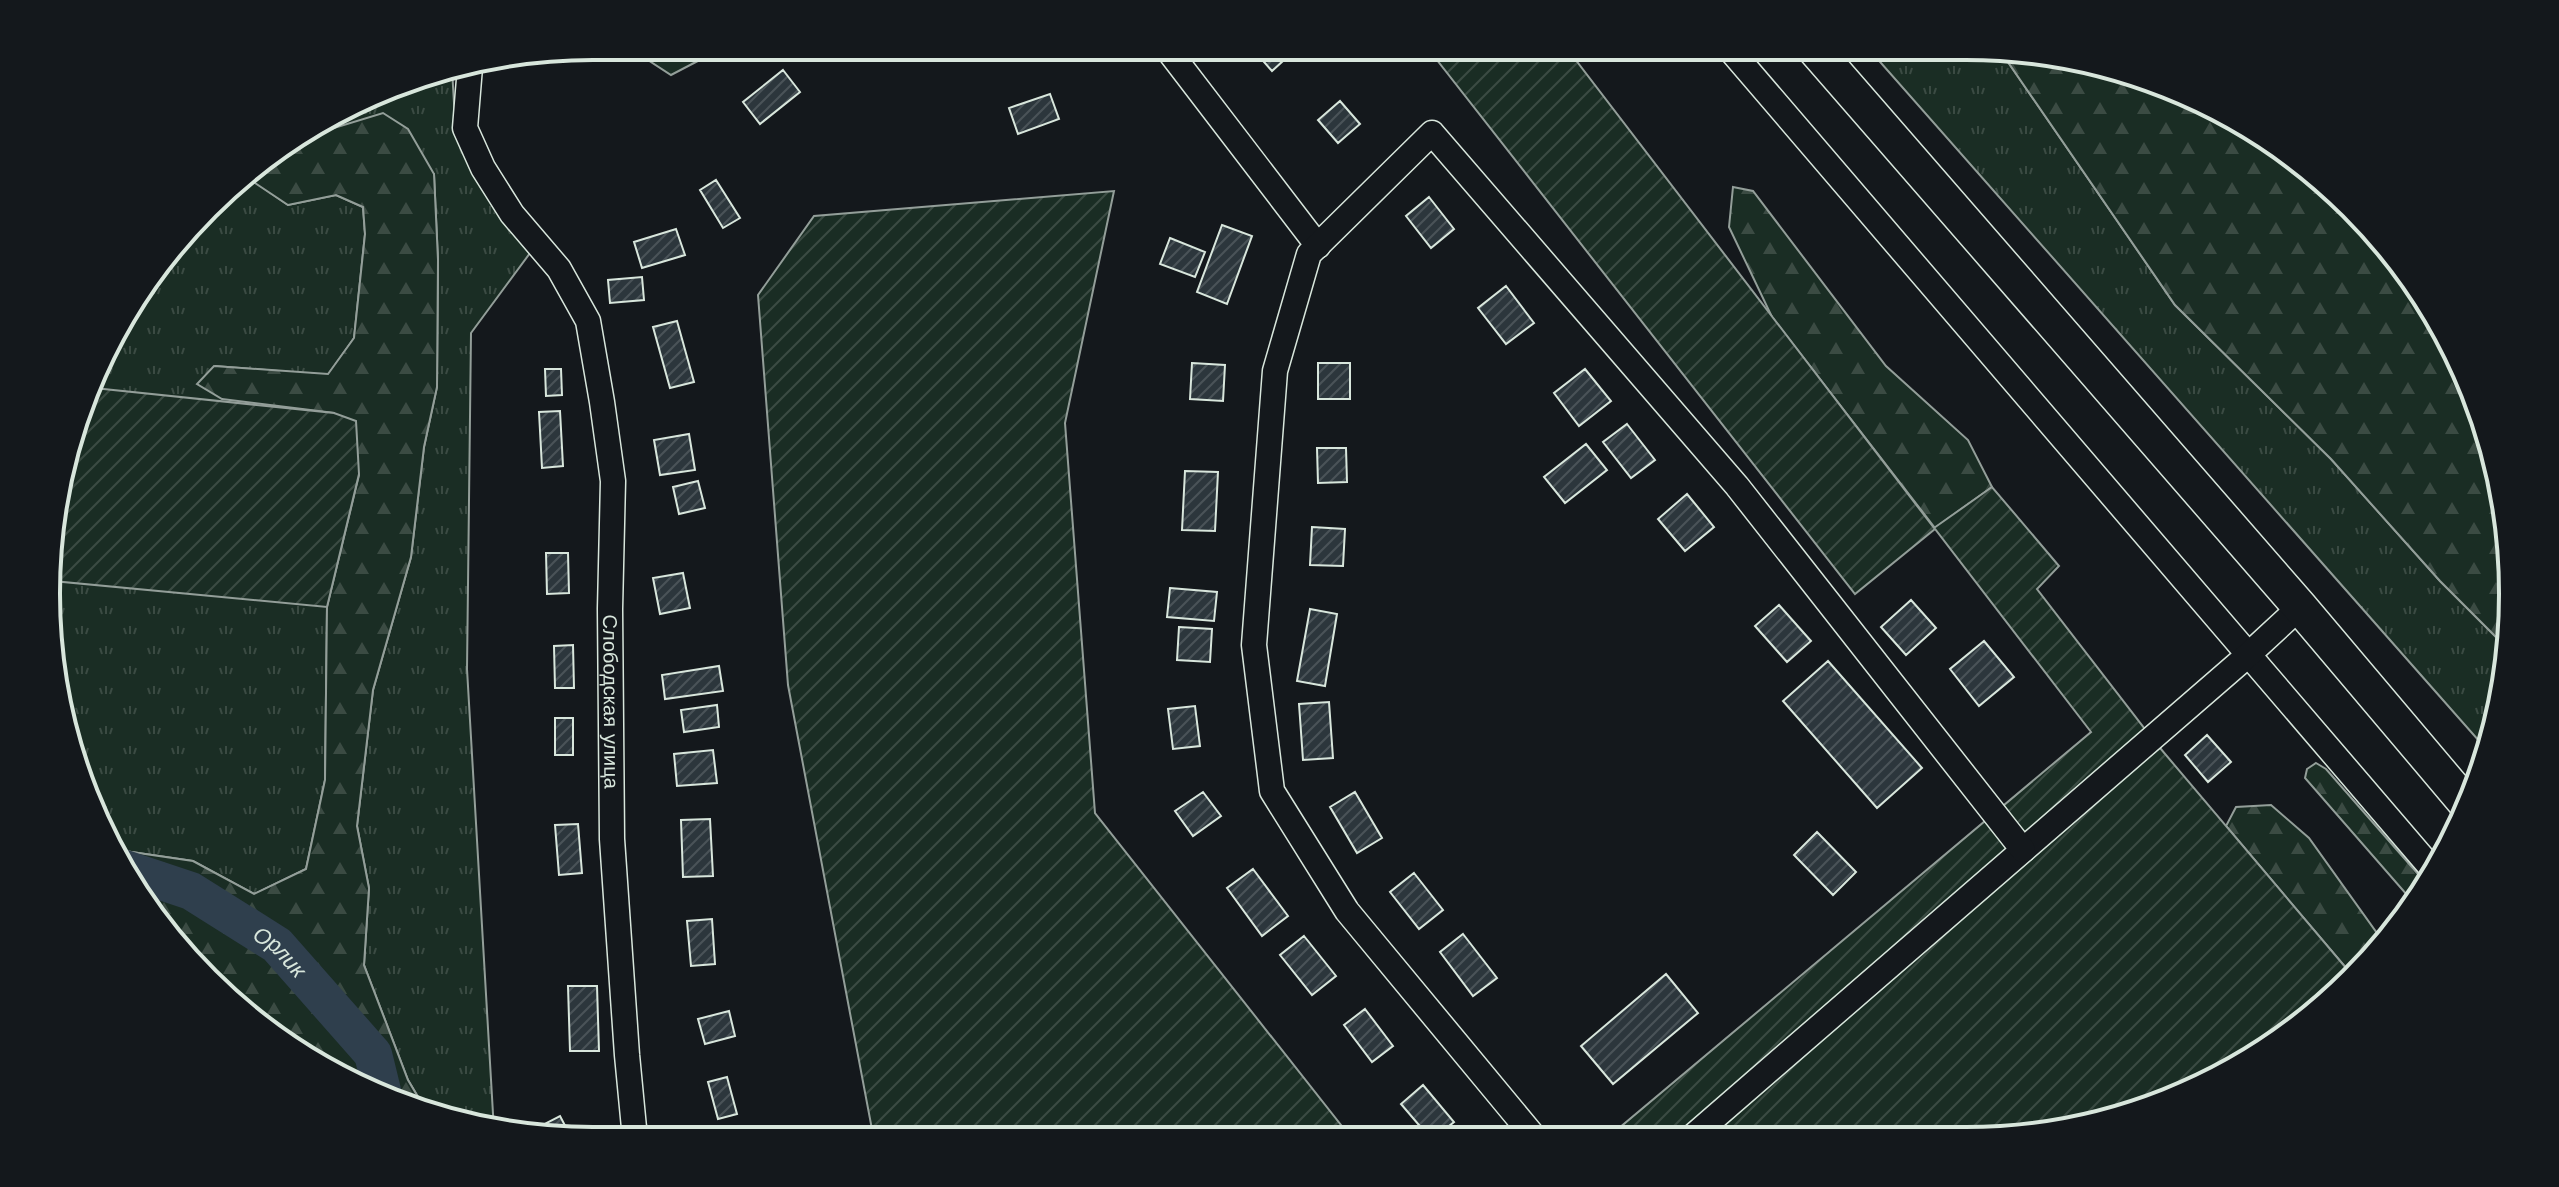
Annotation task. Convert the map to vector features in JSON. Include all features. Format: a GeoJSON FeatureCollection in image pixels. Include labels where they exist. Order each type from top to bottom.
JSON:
{"type":"FeatureCollection","features":[{"type":"Feature","properties":{"kind":"highway"},"geometry":{"type":"LineString","coordinates":[[1824,60],[2300,607],[2459,795]]}},
{"type":"Feature","properties":{"kind":"street"},"geometry":{"type":"LineString","coordinates":[[1176,60],[1318,246]]}},
{"type":"Feature","properties":{"kind":"street"},"geometry":{"type":"LineString","coordinates":[[1739,60],[2426,862]]}},
{"type":"Feature","properties":{"kind":"street","name":"Слободская улица"},"geometry":{"type":"LineString","coordinates":[[469,75],[465,128],[483,168],[512,214],[559,269],[588,321],[613,481],[610,609],[612,839],[634,1127]]}},
{"type":"Feature","properties":{"kind":"street"},"geometry":{"type":"LineString","coordinates":[[1526,1127],[1347,911],[1272,791],[1254,645],[1275,371],[1309,254],[1432,133],[1737,486],[2023,850]]}},
{"type":"Feature","properties":{"kind":"street"},"geometry":{"type":"LineString","coordinates":[[1704,1127],[2300,607]]}},
{"type":"Feature","properties":{"kind":"green space"},"geometry":{"type":"Polygon","coordinates":[[[648,60],[700,60],[671,75],[648,60]]]}},
{"type":"Feature","properties":{"kind":"green space"},"geometry":{"type":"Polygon","coordinates":[[[1437,60],[1576,60],[1934,528],[1992,487],[2059,566],[2037,589],[2155,742],[2346,968],[2290,1017],[2232,1056],[2137,1099],[2070,1117],[1966,1127],[1620,1127],[2091,732],[1935,529],[1855,594],[1437,60]]]}},
{"type":"Feature","properties":{"kind":"green space"},"geometry":{"type":"Polygon","coordinates":[[[1878,60],[2008,62],[2175,305],[2331,459],[2440,581],[2497,638],[2489,698],[2478,740],[1878,60]]]}},
{"type":"Feature","properties":{"kind":"green space"},"geometry":{"type":"Polygon","coordinates":[[[2008,62],[2104,78],[2137,88],[2201,115],[2232,131],[2290,170],[2343,216],[2367,242],[2428,327],[2471,422],[2489,489],[2494,524],[2499,594],[2497,638],[2440,581],[2331,459],[2175,305],[2008,62]]]}},
{"type":"Feature","properties":{"kind":"green space"},"geometry":{"type":"Polygon","coordinates":[[[453,79],[456,137],[533,249],[471,333],[467,669],[493,1118],[418,1098],[408,1080],[364,965],[369,888],[357,826],[373,690],[411,557],[424,447],[437,387],[438,260],[434,174],[320,136],[389,101],[453,79]]]}},
{"type":"Feature","properties":{"kind":"green space"},"geometry":{"type":"Polygon","coordinates":[[[383,113],[408,129],[434,174],[438,260],[437,387],[424,447],[411,557],[373,690],[357,826],[369,888],[364,965],[408,1080],[418,1098],[327,1056],[242,995],[216,971],[170,918],[126,851],[193,861],[254,894],[306,869],[325,780],[327,607],[359,475],[334,413],[222,399],[197,384],[214,366],[328,374],[354,338],[365,234],[363,207],[336,195],[288,205],[255,183],[297,150],[331,129],[383,113]]]}},
{"type":"Feature","properties":{"kind":"green space"},"geometry":{"type":"Polygon","coordinates":[[[256,181],[288,205],[336,195],[363,207],[365,234],[354,338],[328,375],[215,366],[334,413],[325,780],[306,869],[254,894],[193,861],[126,851],[101,798],[88,765],[70,698],[61,628],[61,559],[70,489],[78,455],[88,422],[115,358],[131,327],[170,269],[216,216],[256,181]]]}},
{"type":"Feature","properties":{"kind":"green space"},"geometry":{"type":"Polygon","coordinates":[[[1733,187],[1753,191],[1886,366],[1968,440],[1992,487],[1935,528],[1772,317],[1729,227],[1733,187]]]}},
{"type":"Feature","properties":{"kind":"green space"},"geometry":{"type":"Polygon","coordinates":[[[1114,191],[1065,423],[1095,813],[1343,1127],[872,1127],[788,685],[758,295],[814,216],[1114,191]]]}},
{"type":"Feature","properties":{"kind":"green space"},"geometry":{"type":"Polygon","coordinates":[[[101,389],[334,413],[356,421],[359,474],[327,607],[60,582],[70,489],[88,422],[101,389]]]}},
{"type":"Feature","properties":{"kind":"green space"},"geometry":{"type":"Polygon","coordinates":[[[2316,763],[2326,769],[2419,875],[2406,894],[2305,778],[2307,769],[2316,763]]]}},
{"type":"Feature","properties":{"kind":"green space"},"geometry":{"type":"Polygon","coordinates":[[[2271,805],[2309,838],[2377,933],[2346,968],[2226,826],[2236,807],[2271,805]]]}},
{"type":"Feature","properties":{"kind":"building"},"geometry":{"type":"Polygon","coordinates":[[[1262,60],[1284,60],[1272,71],[1262,60]]]}},
{"type":"Feature","properties":{"kind":"building"},"geometry":{"type":"Polygon","coordinates":[[[783,70],[800,92],[760,124],[743,102],[783,70]]]}},
{"type":"Feature","properties":{"kind":"building"},"geometry":{"type":"Polygon","coordinates":[[[1050,94],[1059,119],[1018,134],[1009,108],[1050,94]]]}},
{"type":"Feature","properties":{"kind":"building"},"geometry":{"type":"Polygon","coordinates":[[[1340,101],[1360,124],[1338,143],[1318,120],[1340,101]]]}},
{"type":"Feature","properties":{"kind":"building"},"geometry":{"type":"Polygon","coordinates":[[[716,180],[740,218],[723,228],[700,190],[716,180]]]}},
{"type":"Feature","properties":{"kind":"building"},"geometry":{"type":"Polygon","coordinates":[[[1429,197],[1454,229],[1431,248],[1406,216],[1429,197]]]}},
{"type":"Feature","properties":{"kind":"building"},"geometry":{"type":"Polygon","coordinates":[[[1222,225],[1252,236],[1227,304],[1197,292],[1222,225]]]}},
{"type":"Feature","properties":{"kind":"building"},"geometry":{"type":"Polygon","coordinates":[[[676,229],[685,255],[642,268],[634,242],[676,229]]]}},
{"type":"Feature","properties":{"kind":"building"},"geometry":{"type":"Polygon","coordinates":[[[1170,238],[1205,252],[1195,277],[1160,264],[1170,238]]]}},
{"type":"Feature","properties":{"kind":"building"},"geometry":{"type":"Polygon","coordinates":[[[642,277],[644,300],[610,303],[608,280],[642,277]]]}},
{"type":"Feature","properties":{"kind":"building"},"geometry":{"type":"Polygon","coordinates":[[[1506,286],[1534,323],[1506,344],[1478,308],[1506,286]]]}},
{"type":"Feature","properties":{"kind":"building"},"geometry":{"type":"Polygon","coordinates":[[[677,321],[694,382],[670,388],[653,327],[677,321]]]}},
{"type":"Feature","properties":{"kind":"building"},"geometry":{"type":"Polygon","coordinates":[[[1192,363],[1225,365],[1223,401],[1190,399],[1192,363]]]}},
{"type":"Feature","properties":{"kind":"building"},"geometry":{"type":"Polygon","coordinates":[[[1318,363],[1350,363],[1350,399],[1318,399],[1318,363]]]}},
{"type":"Feature","properties":{"kind":"building"},"geometry":{"type":"Polygon","coordinates":[[[545,369],[561,369],[562,395],[546,396],[545,369]]]}},
{"type":"Feature","properties":{"kind":"building"},"geometry":{"type":"Polygon","coordinates":[[[1585,369],[1611,401],[1579,426],[1554,393],[1585,369]]]}},
{"type":"Feature","properties":{"kind":"building"},"geometry":{"type":"Polygon","coordinates":[[[560,411],[563,466],[542,468],[539,412],[560,411]]]}},
{"type":"Feature","properties":{"kind":"building"},"geometry":{"type":"Polygon","coordinates":[[[1627,424],[1655,460],[1631,478],[1603,442],[1627,424]]]}},
{"type":"Feature","properties":{"kind":"building"},"geometry":{"type":"Polygon","coordinates":[[[689,434],[695,470],[660,475],[654,440],[689,434]]]}},
{"type":"Feature","properties":{"kind":"building"},"geometry":{"type":"Polygon","coordinates":[[[1586,444],[1607,470],[1565,503],[1544,477],[1586,444]]]}},
{"type":"Feature","properties":{"kind":"building"},"geometry":{"type":"Polygon","coordinates":[[[1317,448],[1346,448],[1347,482],[1318,483],[1317,448]]]}},
{"type":"Feature","properties":{"kind":"building"},"geometry":{"type":"Polygon","coordinates":[[[1185,471],[1218,472],[1215,531],[1182,530],[1185,471]]]}},
{"type":"Feature","properties":{"kind":"building"},"geometry":{"type":"Polygon","coordinates":[[[698,481],[705,508],[679,514],[673,487],[698,481]]]}},
{"type":"Feature","properties":{"kind":"building"},"geometry":{"type":"Polygon","coordinates":[[[1687,494],[1714,527],[1685,551],[1658,519],[1687,494]]]}},
{"type":"Feature","properties":{"kind":"building"},"geometry":{"type":"Polygon","coordinates":[[[1312,527],[1345,529],[1343,566],[1310,565],[1312,527]]]}},
{"type":"Feature","properties":{"kind":"building"},"geometry":{"type":"Polygon","coordinates":[[[546,553],[568,553],[569,593],[547,594],[546,553]]]}},
{"type":"Feature","properties":{"kind":"building"},"geometry":{"type":"Polygon","coordinates":[[[683,573],[690,608],[660,614],[653,578],[683,573]]]}},
{"type":"Feature","properties":{"kind":"building"},"geometry":{"type":"Polygon","coordinates":[[[1170,588],[1217,592],[1214,621],[1167,617],[1170,588]]]}},
{"type":"Feature","properties":{"kind":"building"},"geometry":{"type":"Polygon","coordinates":[[[1911,600],[1936,628],[1906,655],[1881,627],[1911,600]]]}},
{"type":"Feature","properties":{"kind":"building"},"geometry":{"type":"Polygon","coordinates":[[[1779,605],[1811,641],[1787,662],[1755,626],[1779,605]]]}},
{"type":"Feature","properties":{"kind":"building"},"geometry":{"type":"Polygon","coordinates":[[[1310,609],[1337,614],[1325,686],[1297,681],[1310,609]]]}},
{"type":"Feature","properties":{"kind":"building"},"geometry":{"type":"Polygon","coordinates":[[[1179,627],[1212,629],[1210,662],[1177,660],[1179,627]]]}},
{"type":"Feature","properties":{"kind":"building"},"geometry":{"type":"Polygon","coordinates":[[[1984,641],[2014,677],[1979,706],[1950,669],[1984,641]]]}},
{"type":"Feature","properties":{"kind":"building"},"geometry":{"type":"Polygon","coordinates":[[[573,645],[574,688],[555,688],[554,646],[573,645]]]}},
{"type":"Feature","properties":{"kind":"building"},"geometry":{"type":"Polygon","coordinates":[[[1828,661],[1922,768],[1877,808],[1783,701],[1828,661]]]}},
{"type":"Feature","properties":{"kind":"building"},"geometry":{"type":"Polygon","coordinates":[[[719,666],[723,691],[665,699],[662,675],[719,666]]]}},
{"type":"Feature","properties":{"kind":"building"},"geometry":{"type":"Polygon","coordinates":[[[1329,702],[1333,758],[1303,760],[1299,704],[1329,702]]]}},
{"type":"Feature","properties":{"kind":"building"},"geometry":{"type":"Polygon","coordinates":[[[717,705],[719,727],[684,732],[681,710],[717,705]]]}},
{"type":"Feature","properties":{"kind":"building"},"geometry":{"type":"Polygon","coordinates":[[[1195,706],[1200,746],[1173,749],[1168,709],[1195,706]]]}},
{"type":"Feature","properties":{"kind":"building"},"geometry":{"type":"Polygon","coordinates":[[[555,718],[573,718],[573,755],[555,755],[555,718]]]}},
{"type":"Feature","properties":{"kind":"building"},"geometry":{"type":"Polygon","coordinates":[[[2207,735],[2231,762],[2208,782],[2185,755],[2207,735]]]}},
{"type":"Feature","properties":{"kind":"building"},"geometry":{"type":"Polygon","coordinates":[[[713,750],[717,783],[677,786],[674,754],[713,750]]]}},
{"type":"Feature","properties":{"kind":"building"},"geometry":{"type":"Polygon","coordinates":[[[1203,792],[1221,816],[1193,836],[1175,811],[1203,792]]]}},
{"type":"Feature","properties":{"kind":"building"},"geometry":{"type":"Polygon","coordinates":[[[1355,792],[1382,838],[1357,853],[1330,807],[1355,792]]]}},
{"type":"Feature","properties":{"kind":"building"},"geometry":{"type":"Polygon","coordinates":[[[710,819],[713,876],[683,877],[681,820],[710,819]]]}},
{"type":"Feature","properties":{"kind":"building"},"geometry":{"type":"Polygon","coordinates":[[[578,824],[582,873],[559,875],[555,825],[578,824]]]}},
{"type":"Feature","properties":{"kind":"building"},"geometry":{"type":"Polygon","coordinates":[[[1817,832],[1856,872],[1833,895],[1794,855],[1817,832]]]}},
{"type":"Feature","properties":{"kind":"building"},"geometry":{"type":"Polygon","coordinates":[[[1253,869],[1288,916],[1262,936],[1227,888],[1253,869]]]}},
{"type":"Feature","properties":{"kind":"building"},"geometry":{"type":"Polygon","coordinates":[[[1414,873],[1443,910],[1419,929],[1390,892],[1414,873]]]}},
{"type":"Feature","properties":{"kind":"building"},"geometry":{"type":"Polygon","coordinates":[[[712,919],[715,964],[691,966],[687,921],[712,919]]]}},
{"type":"Feature","properties":{"kind":"building"},"geometry":{"type":"Polygon","coordinates":[[[1463,934],[1497,978],[1473,996],[1440,952],[1463,934]]]}},
{"type":"Feature","properties":{"kind":"building"},"geometry":{"type":"Polygon","coordinates":[[[1304,936],[1336,976],[1312,995],[1280,955],[1304,936]]]}},
{"type":"Feature","properties":{"kind":"building"},"geometry":{"type":"Polygon","coordinates":[[[1666,974],[1698,1013],[1613,1084],[1581,1046],[1666,974]]]}},
{"type":"Feature","properties":{"kind":"building"},"geometry":{"type":"Polygon","coordinates":[[[568,986],[597,986],[599,1051],[570,1051],[568,986]]]}},
{"type":"Feature","properties":{"kind":"building"},"geometry":{"type":"Polygon","coordinates":[[[1365,1009],[1393,1046],[1372,1062],[1344,1025],[1365,1009]]]}},
{"type":"Feature","properties":{"kind":"building"},"geometry":{"type":"Polygon","coordinates":[[[729,1011],[735,1036],[705,1044],[698,1019],[729,1011]]]}},
{"type":"Feature","properties":{"kind":"building"},"geometry":{"type":"Polygon","coordinates":[[[727,1077],[737,1114],[718,1119],[708,1082],[727,1077]]]}},
{"type":"Feature","properties":{"kind":"building"},"geometry":{"type":"Polygon","coordinates":[[[1423,1085],[1454,1122],[1448,1127],[1421,1127],[1401,1104],[1423,1085]]]}},
{"type":"Feature","properties":{"kind":"building"},"geometry":{"type":"Polygon","coordinates":[[[560,1116],[565,1126],[559,1126],[544,1124],[560,1116]]]}},
{"type":"Feature","properties":{"kind":"waterway","name":"Орлик"},"geometry":{"type":"LineString","coordinates":[[140,874],[191,891],[277,945],[373,1054],[380,1082]]}}]}
